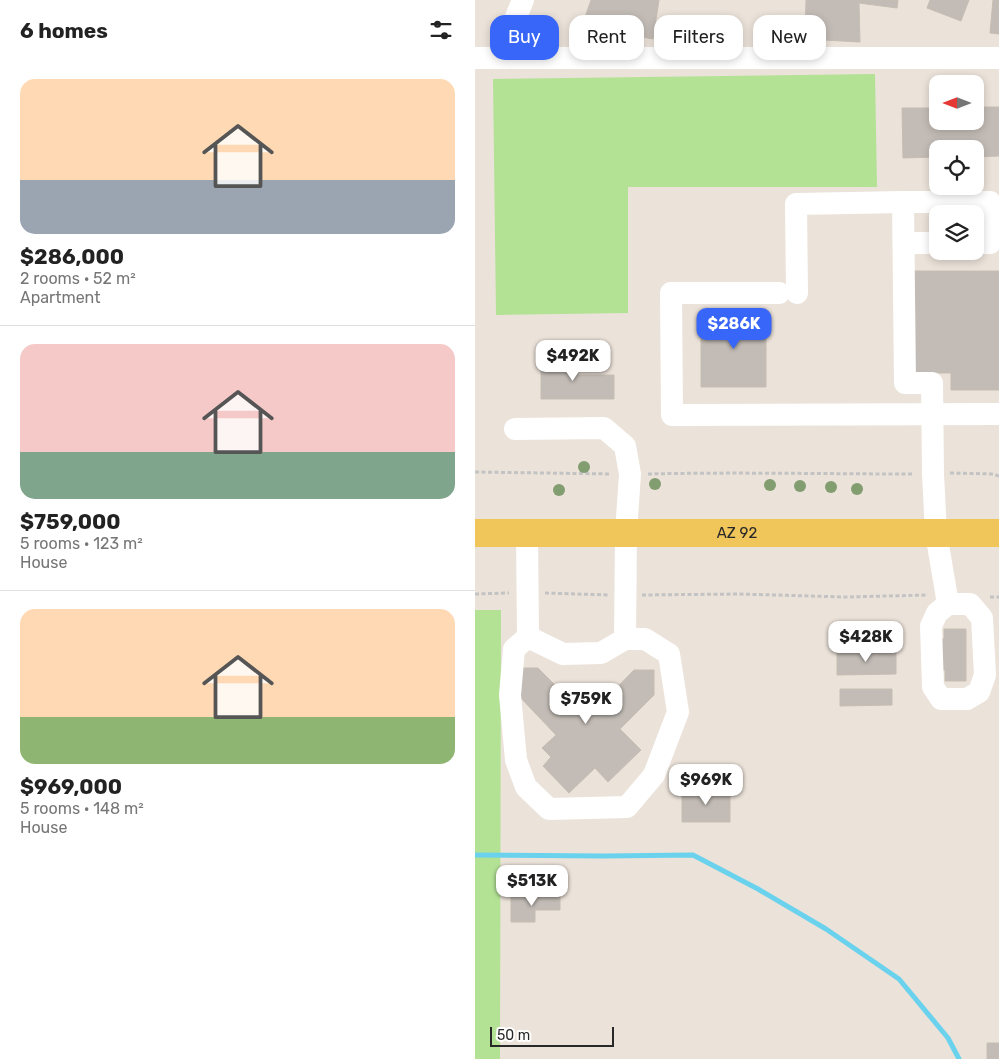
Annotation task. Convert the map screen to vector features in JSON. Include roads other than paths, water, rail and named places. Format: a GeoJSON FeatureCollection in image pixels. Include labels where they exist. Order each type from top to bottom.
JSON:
{"type":"FeatureCollection","features":[{"type":"Feature","properties":{"kind":"main road","name":"AZ 92"},"geometry":{"type":"LineString","coordinates":[[475,533],[999,533]]}},
{"type":"Feature","properties":{"kind":"lane"},"geometry":{"type":"LineString","coordinates":[[517,15],[523,0]]}},
{"type":"Feature","properties":{"kind":"lane"},"geometry":{"type":"LineString","coordinates":[[475,58],[490,58]]}},
{"type":"Feature","properties":{"kind":"lane"},"geometry":{"type":"LineString","coordinates":[[559,58],[999,58]]}},
{"type":"Feature","properties":{"kind":"lane"},"geometry":{"type":"LineString","coordinates":[[903,202],[905,383],[932,383],[936,533],[947,599]]}},
{"type":"Feature","properties":{"kind":"lane"},"geometry":{"type":"LineString","coordinates":[[984,243],[990,243],[990,202],[796,204],[788,293],[671,293],[672,415],[999,414]]}},
{"type":"Feature","properties":{"kind":"lane"},"geometry":{"type":"LineString","coordinates":[[904,243],[929,243]]}},
{"type":"Feature","properties":{"kind":"lane"},"geometry":{"type":"LineString","coordinates":[[515,429],[604,428],[625,446],[630,474],[626,533],[625,639]]}},
{"type":"Feature","properties":{"kind":"lane"},"geometry":{"type":"LineString","coordinates":[[527,533],[528,637],[514,650],[510,695],[516,760],[526,787],[549,809],[627,807],[654,775],[678,712],[669,654],[645,639],[625,639],[601,653],[563,654],[528,637]]}},
{"type":"Feature","properties":{"kind":"waterway"},"geometry":{"type":"LineString","coordinates":[[475,855],[693,855],[758,889],[826,929],[899,979],[948,1038],[959,1059]]}}]}
